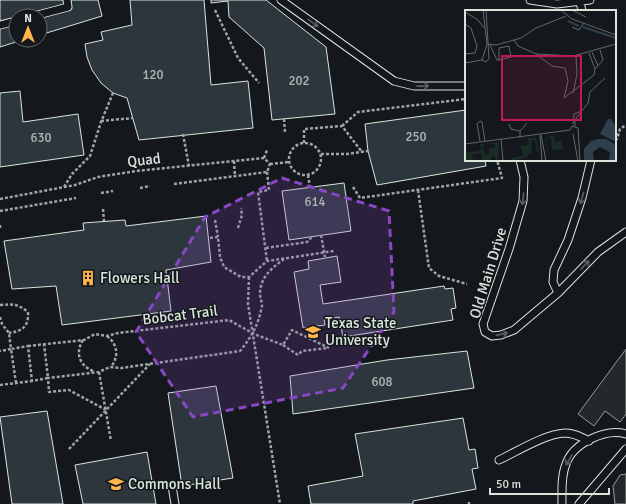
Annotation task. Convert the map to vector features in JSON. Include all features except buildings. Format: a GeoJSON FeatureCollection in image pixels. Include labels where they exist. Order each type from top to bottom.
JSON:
{"type":"FeatureCollection","features":[{"type":"Feature","properties":{"kind":"lane"},"geometry":{"type":"LineString","coordinates":[[48,12],[68,7],[67,0]]}},
{"type":"Feature","properties":{"kind":"lane"},"geometry":{"type":"LineString","coordinates":[[281,0],[394,81],[414,86],[465,86]]}},
{"type":"Feature","properties":{"kind":"lane"},"geometry":{"type":"LineString","coordinates":[[530,0],[557,4],[590,0]]}},
{"type":"Feature","properties":{"kind":"lane"},"geometry":{"type":"LineString","coordinates":[[580,2],[582,10]]}},
{"type":"Feature","properties":{"kind":"lane","name":"Old Main Drive"},"geometry":{"type":"LineString","coordinates":[[520,161],[524,177],[523,201],[484,324],[485,332],[492,336],[501,335],[514,330],[558,293]]}},
{"type":"Feature","properties":{"kind":"lane"},"geometry":{"type":"LineString","coordinates":[[591,161],[582,198],[568,240],[554,270],[554,282],[558,293],[598,252],[626,232]]}},
{"type":"Feature","properties":{"kind":"lane"},"geometry":{"type":"LineString","coordinates":[[499,460],[550,437],[566,433],[579,436],[589,441]]}},
{"type":"Feature","properties":{"kind":"lane"},"geometry":{"type":"LineString","coordinates":[[562,504],[563,473],[566,462],[574,452],[589,441],[602,435],[613,433],[626,434]]}},
{"type":"Feature","properties":{"kind":"lane"},"geometry":{"type":"LineString","coordinates":[[579,504],[626,449]]}},
{"type":"Feature","properties":{"kind":"lane"},"geometry":{"type":"LineString","coordinates":[[172,486],[175,504]]}},
{"type":"Feature","properties":{"kind":"path"},"geometry":{"type":"LineString","coordinates":[[215,10],[238,58],[259,83]]}},
{"type":"Feature","properties":{"kind":"path"},"geometry":{"type":"LineString","coordinates":[[64,188],[72,174],[90,156],[112,93]]}},
{"type":"Feature","properties":{"kind":"path"},"geometry":{"type":"LineString","coordinates":[[304,143],[304,129],[342,126],[358,112],[465,99]]}},
{"type":"Feature","properties":{"kind":"path"},"geometry":{"type":"LineString","coordinates":[[101,122],[134,118]]}},
{"type":"Feature","properties":{"kind":"path"},"geometry":{"type":"LineString","coordinates":[[284,119],[285,132]]}},
{"type":"Feature","properties":{"kind":"path"},"geometry":{"type":"LineString","coordinates":[[616,140],[620,129],[626,125]]}},
{"type":"Feature","properties":{"kind":"path"},"geometry":{"type":"LineString","coordinates":[[342,126],[362,152]]}},
{"type":"Feature","properties":{"kind":"path"},"geometry":{"type":"LineString","coordinates":[[183,134],[189,166]]}},
{"type":"Feature","properties":{"kind":"path"},"geometry":{"type":"LineString","coordinates":[[304,143],[315,146],[321,154],[321,165],[313,173],[308,175],[298,173],[289,162],[291,151],[299,144],[304,143]]}},
{"type":"Feature","properties":{"kind":"path"},"geometry":{"type":"LineString","coordinates":[[267,150],[264,158],[270,164]]}},
{"type":"Feature","properties":{"kind":"path"},"geometry":{"type":"LineString","coordinates":[[321,154],[347,154],[368,151]]}},
{"type":"Feature","properties":{"kind":"path","name":"Quad"},"geometry":{"type":"LineString","coordinates":[[0,199],[64,188],[98,177],[136,171],[264,158]]}},
{"type":"Feature","properties":{"kind":"path"},"geometry":{"type":"LineString","coordinates":[[234,161],[235,176]]}},
{"type":"Feature","properties":{"kind":"path"},"geometry":{"type":"LineString","coordinates":[[353,187],[360,198],[502,178],[498,161]]}},
{"type":"Feature","properties":{"kind":"path"},"geometry":{"type":"LineString","coordinates":[[270,164],[289,162]]}},
{"type":"Feature","properties":{"kind":"path"},"geometry":{"type":"LineString","coordinates":[[267,261],[258,192],[269,190],[267,172],[270,164]]}},
{"type":"Feature","properties":{"kind":"path"},"geometry":{"type":"LineString","coordinates":[[174,184],[267,172]]}},
{"type":"Feature","properties":{"kind":"path"},"geometry":{"type":"LineString","coordinates":[[308,175],[310,188]]}},
{"type":"Feature","properties":{"kind":"path"},"geometry":{"type":"LineString","coordinates":[[140,188],[150,186]]}},
{"type":"Feature","properties":{"kind":"path"},"geometry":{"type":"LineString","coordinates":[[418,190],[429,268],[439,276],[467,284]]}},
{"type":"Feature","properties":{"kind":"path"},"geometry":{"type":"LineString","coordinates":[[101,193],[113,191]]}},
{"type":"Feature","properties":{"kind":"path"},"geometry":{"type":"LineString","coordinates":[[0,211],[76,198]]}},
{"type":"Feature","properties":{"kind":"path"},"geometry":{"type":"LineString","coordinates":[[238,228],[242,215],[241,208]]}},
{"type":"Feature","properties":{"kind":"path"},"geometry":{"type":"LineString","coordinates":[[103,209],[104,221]]}},
{"type":"Feature","properties":{"kind":"path"},"geometry":{"type":"LineString","coordinates":[[215,220],[220,257],[224,267],[241,277],[249,277],[267,261],[334,251]]}},
{"type":"Feature","properties":{"kind":"path"},"geometry":{"type":"LineString","coordinates":[[321,235],[325,257]]}},
{"type":"Feature","properties":{"kind":"path"},"geometry":{"type":"LineString","coordinates":[[266,248],[307,242],[313,236]]}},
{"type":"Feature","properties":{"kind":"path"},"geometry":{"type":"LineString","coordinates":[[210,238],[218,237]]}},
{"type":"Feature","properties":{"kind":"path"},"geometry":{"type":"LineString","coordinates":[[110,367],[121,368],[240,351],[254,334],[262,304],[260,293],[263,280],[270,270],[284,259]]}},
{"type":"Feature","properties":{"kind":"path"},"geometry":{"type":"LineString","coordinates":[[249,277],[248,304],[280,504]]}},
{"type":"Feature","properties":{"kind":"path"},"geometry":{"type":"LineString","coordinates":[[0,305],[14,304],[21,306],[28,312],[29,321],[26,327],[19,332],[9,333]]}},
{"type":"Feature","properties":{"kind":"path"},"geometry":{"type":"LineString","coordinates":[[0,317],[2,324],[9,333],[16,383]]}},
{"type":"Feature","properties":{"kind":"path","name":"Bobcat Trail"},"geometry":{"type":"LineString","coordinates":[[0,351],[28,346],[84,340],[95,334],[107,336],[118,333],[229,320],[254,334],[283,345],[298,355],[302,351],[329,348],[292,330],[283,345]]}},
{"type":"Feature","properties":{"kind":"path"},"geometry":{"type":"LineString","coordinates":[[84,340],[78,352],[79,358],[86,369],[99,372],[110,367],[114,362],[117,351],[115,345],[107,336]]}},
{"type":"Feature","properties":{"kind":"path"},"geometry":{"type":"LineString","coordinates":[[44,344],[50,392],[70,390],[106,410]]}},
{"type":"Feature","properties":{"kind":"path"},"geometry":{"type":"LineString","coordinates":[[28,346],[32,381]]}},
{"type":"Feature","properties":{"kind":"path"},"geometry":{"type":"LineString","coordinates":[[70,449],[150,364]]}},
{"type":"Feature","properties":{"kind":"path"},"geometry":{"type":"LineString","coordinates":[[0,385],[93,371]]}},
{"type":"Feature","properties":{"kind":"path"},"geometry":{"type":"LineString","coordinates":[[99,372],[111,440]]}},
{"type":"Feature","properties":{"kind":"highlighted area"},"geometry":{"type":"Polygon","coordinates":[[[282,178],[389,211],[394,312],[343,388],[193,417],[136,332],[205,217],[282,178]]]}},
{"type":"Feature","properties":{"kind":"shaded area"},"geometry":{"type":"Polygon","coordinates":[[[626,349],[626,414],[620,422],[605,411],[594,426],[578,414],[626,349]]]}},
{"type":"Feature","properties":{"kind":"shaded area"},"geometry":{"type":"Polygon","coordinates":[[[626,474],[626,504],[615,504],[613,486],[620,475],[626,474]]]}},
{"type":"Feature","properties":{"kind":"place","name":"Flowers Hall"},"geometry":{"type":"Point","coordinates":[88,278]}},
{"type":"Feature","properties":{"kind":"place","name":"Texas State University"},"geometry":{"type":"Point","coordinates":[313,332]}},
{"type":"Feature","properties":{"kind":"place","name":"Commons Hall"},"geometry":{"type":"Point","coordinates":[116,484]}}]}
